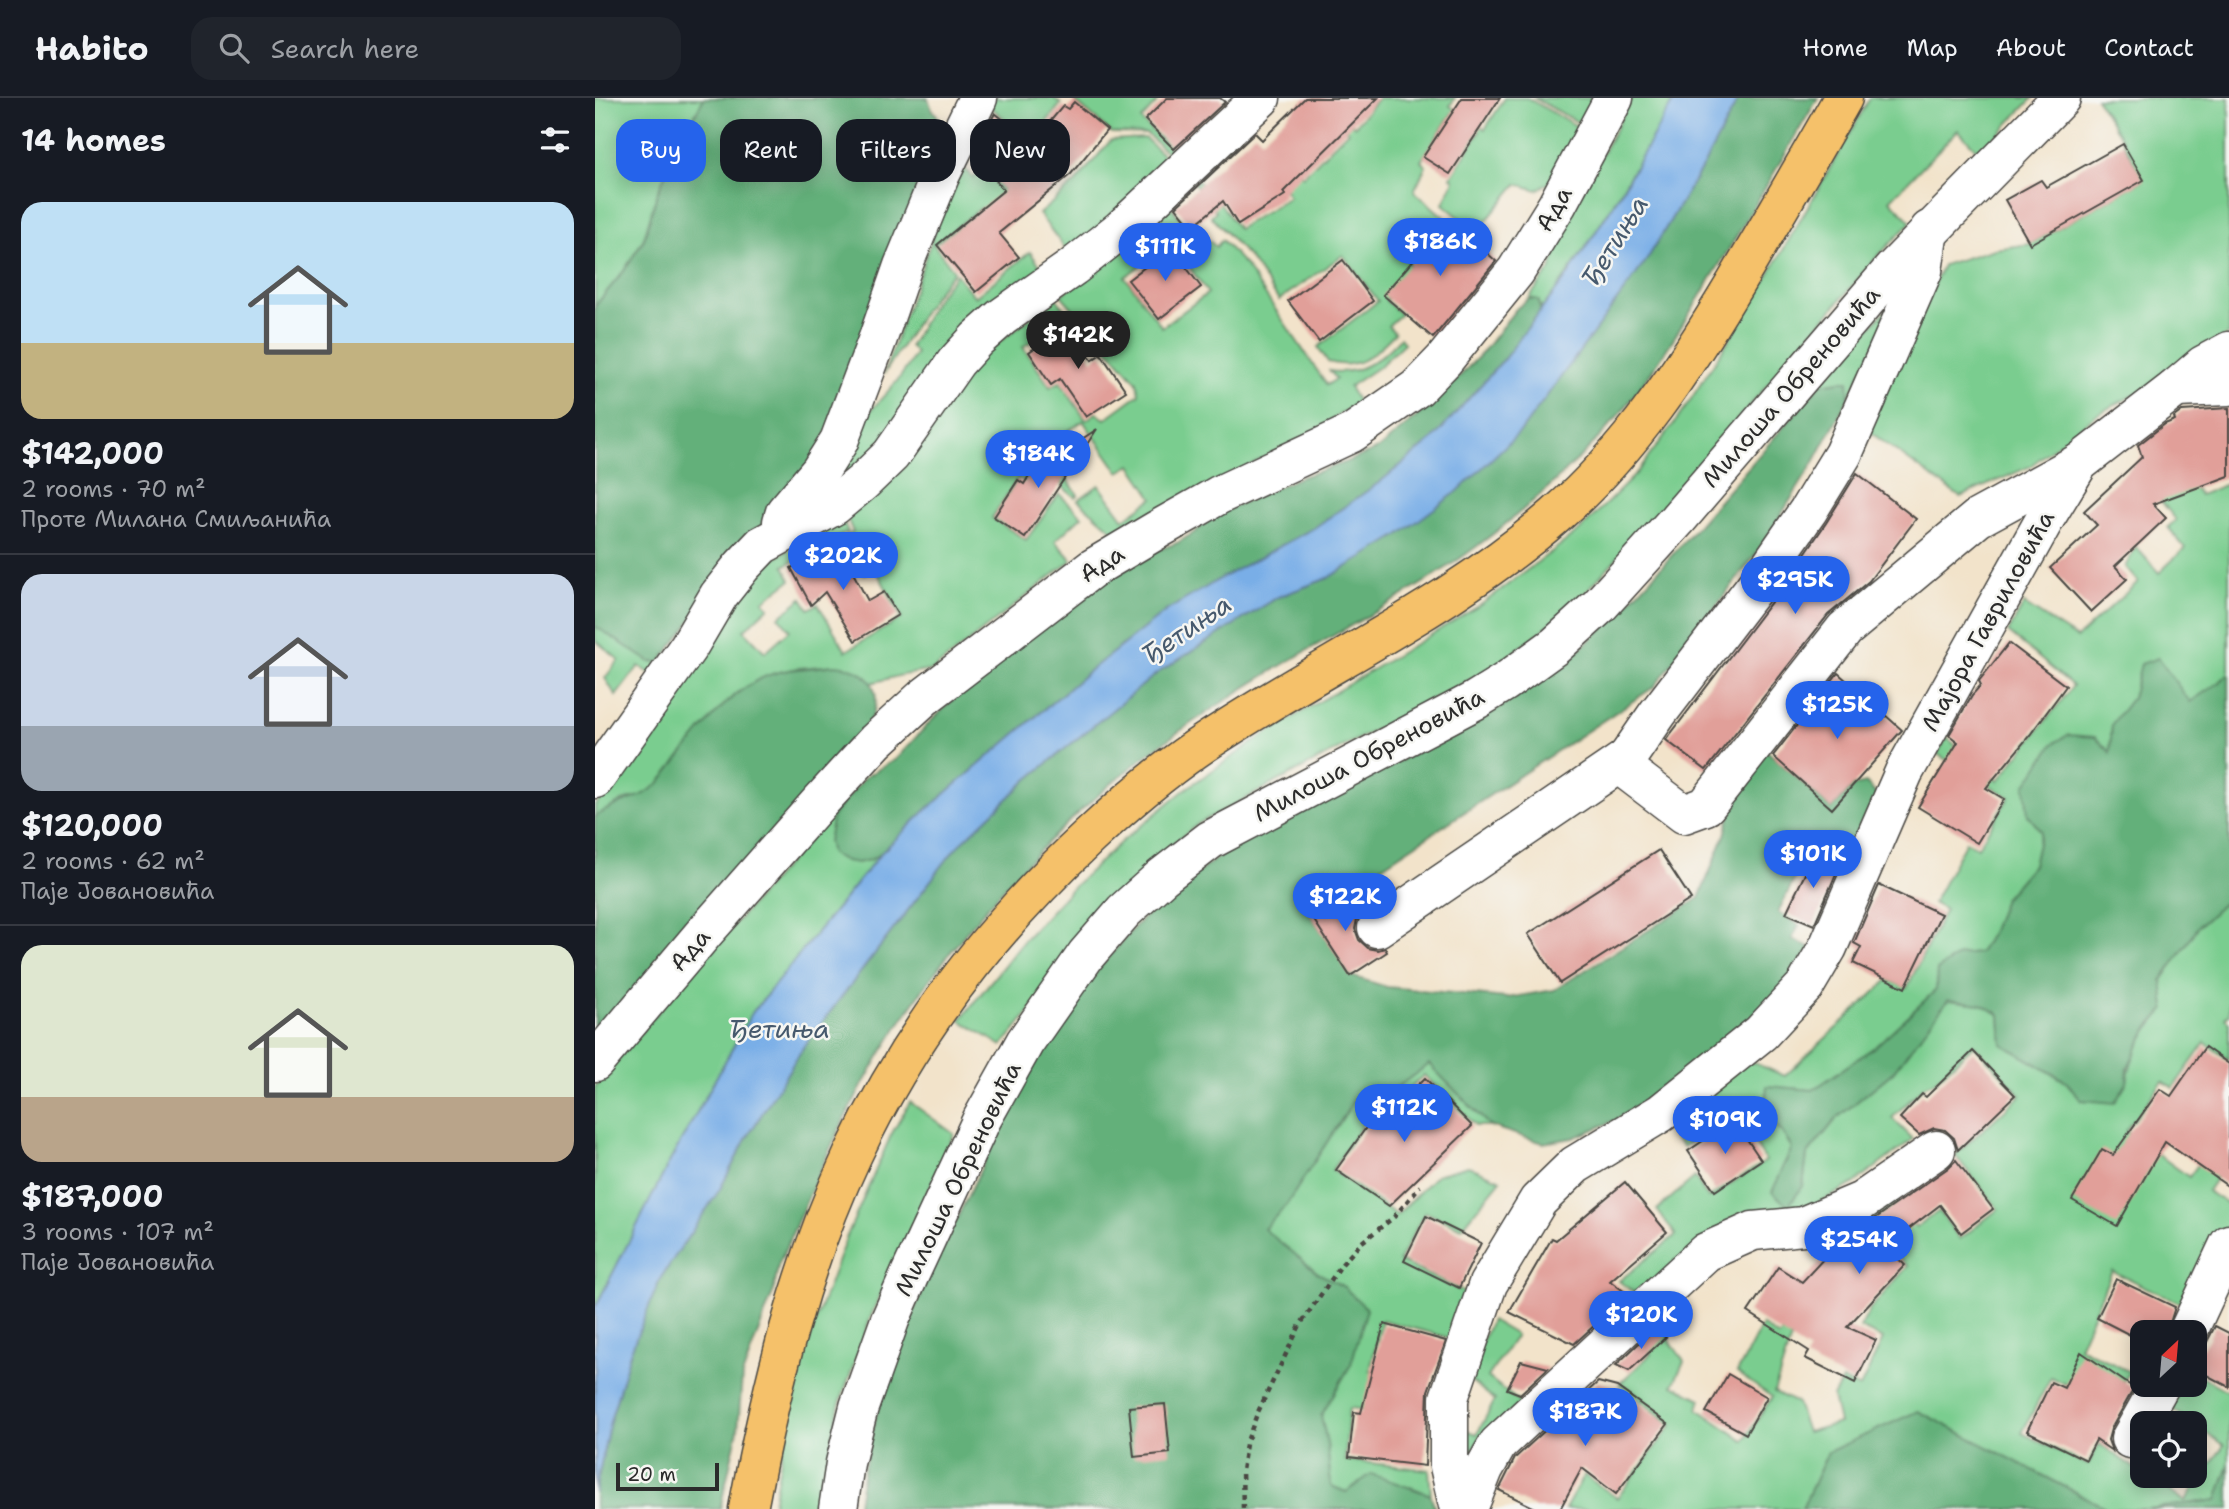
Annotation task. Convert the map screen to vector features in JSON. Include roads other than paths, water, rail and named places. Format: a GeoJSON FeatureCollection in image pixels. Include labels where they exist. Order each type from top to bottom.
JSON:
{"type":"FeatureCollection","features":[{"type":"Feature","properties":{"kind":"main road"},"geometry":{"type":"LineString","coordinates":[[748,1509],[780,1360],[818,1241],[851,1157],[901,1065],[971,963],[1050,873],[1121,807],[1172,767],[1245,716],[1422,612],[1492,566],[1555,516],[1608,465],[1656,407],[1698,345],[1843,98]]}},
{"type":"Feature","properties":{"kind":"street"},"geometry":{"type":"LineString","coordinates":[[784,532],[782,523],[785,512],[820,471],[839,441],[908,253],[940,176],[978,98]]}},
{"type":"Feature","properties":{"kind":"street"},"geometry":{"type":"LineString","coordinates":[[595,779],[689,646],[719,595],[762,545],[834,506],[863,482],[891,455],[956,362],[977,340],[1002,317],[1121,229],[1261,98]]}},
{"type":"Feature","properties":{"kind":"street","name":"Ада"},"geometry":{"type":"LineString","coordinates":[[595,1062],[818,804],[876,741],[923,698],[1093,568],[1219,495],[1352,433],[1417,388],[1444,360],[1516,271],[1557,205],[1614,98]]}},
{"type":"Feature","properties":{"kind":"street","name":"Милоша Обреновића"},"geometry":{"type":"LineString","coordinates":[[838,1509],[845,1463],[859,1407],[890,1320],[982,1119],[1025,1042],[1086,955],[1124,911],[1210,839],[1476,699],[1555,646],[1599,606],[1677,520],[1929,230],[2061,98]]}},
{"type":"Feature","properties":{"kind":"street"},"geometry":{"type":"LineString","coordinates":[[1377,928],[1627,758],[1658,713],[1760,580],[1808,511],[1843,454],[1923,271],[1929,230]]}},
{"type":"Feature","properties":{"kind":"street","name":"Мајора Гавриловића"},"geometry":{"type":"LineString","coordinates":[[1459,1509],[1449,1465],[1449,1398],[1488,1284],[1538,1201],[1575,1165],[1661,1114],[1761,1033],[1805,986],[1828,947],[1904,772],[2078,463],[2203,365],[2229,351]]}},
{"type":"Feature","properties":{"kind":"street"},"geometry":{"type":"LineString","coordinates":[[2176,388],[2229,386]]}},
{"type":"Feature","properties":{"kind":"street"},"geometry":{"type":"LineString","coordinates":[[1627,758],[1630,773],[1683,814],[1706,806],[1845,629],[1978,518],[2078,463]]}},
{"type":"Feature","properties":{"kind":"street"},"geometry":{"type":"LineString","coordinates":[[1468,1509],[1484,1469],[1499,1444],[1706,1252],[1753,1231],[1803,1226],[1862,1201],[1936,1150]]}},
{"type":"Feature","properties":{"kind":"street"},"geometry":{"type":"LineString","coordinates":[[2194,1320],[2229,1244]]}},
{"type":"Feature","properties":{"kind":"water","name":"Ђетиња"},"geometry":{"type":"Polygon","coordinates":[[[1675,98],[1739,98],[1703,166],[1646,261],[1521,431],[1458,491],[1399,535],[1328,578],[1278,597],[1156,674],[1027,780],[955,849],[804,1046],[745,1141],[720,1189],[660,1279],[630,1353],[609,1425],[595,1493],[595,1308],[669,1163],[752,1013],[881,853],[925,811],[1088,672],[1166,611],[1314,528],[1380,482],[1433,439],[1504,359],[1568,275],[1617,199],[1675,98]]]}}]}
